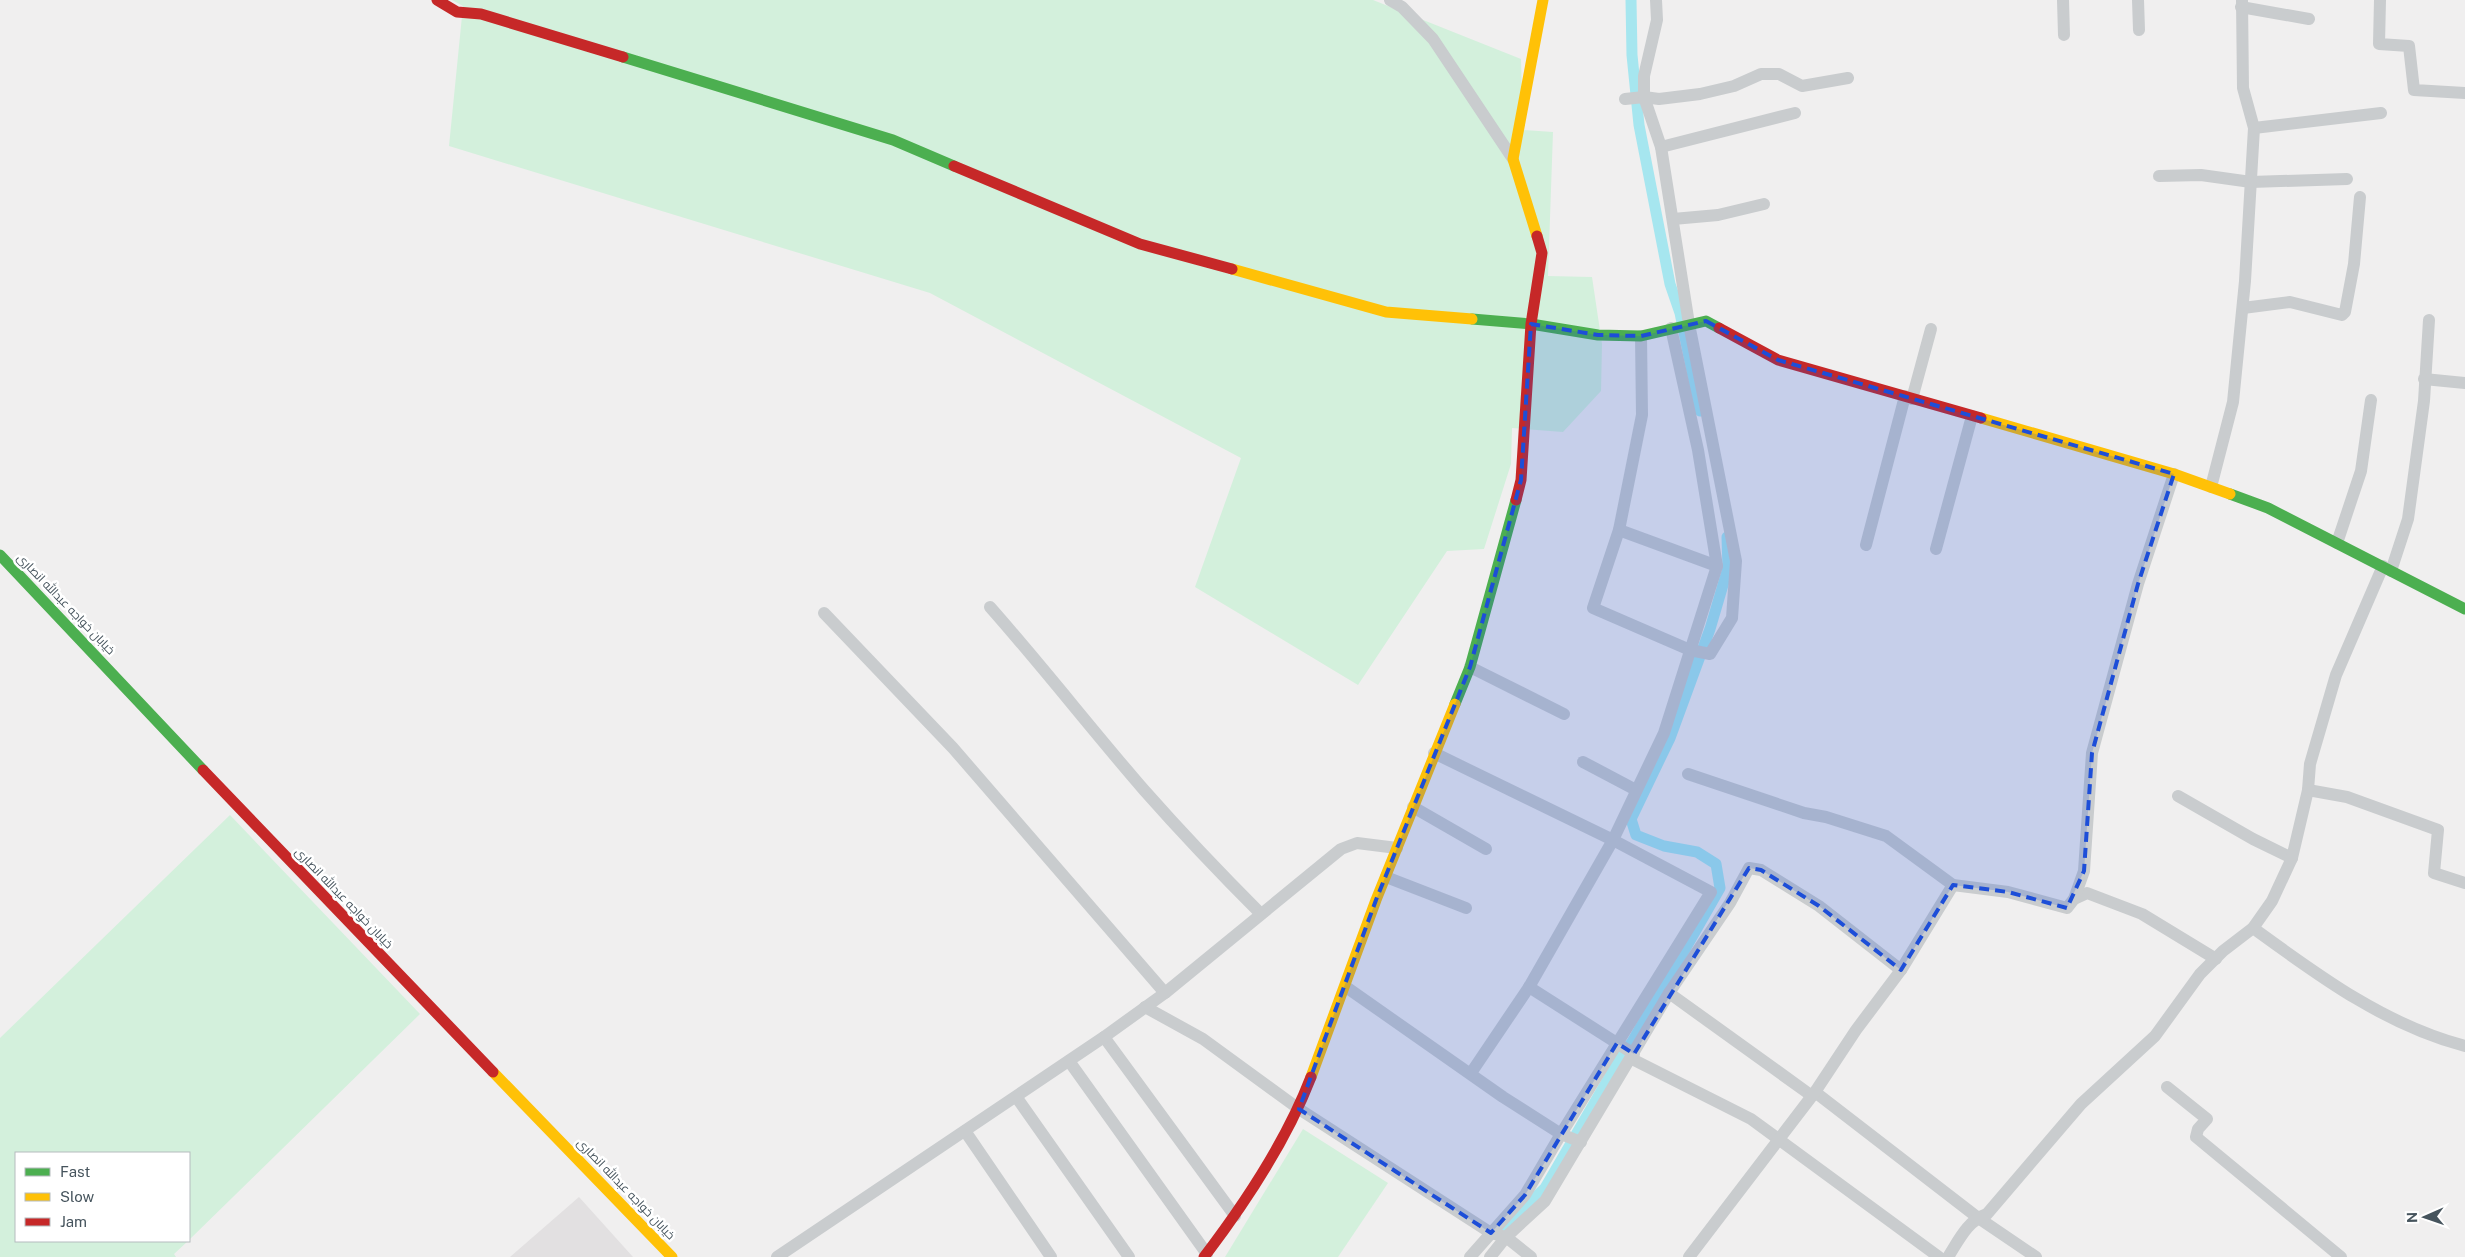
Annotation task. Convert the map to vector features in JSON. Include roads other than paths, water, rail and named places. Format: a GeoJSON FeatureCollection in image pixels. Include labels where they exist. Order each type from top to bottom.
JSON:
{"type":"FeatureCollection","features":[{"type":"Feature","properties":{"kind":"street"},"geometry":{"type":"LineString","coordinates":[[437,0],[457,12],[481,14],[893,140],[1140,244],[1386,312],[1530,324],[1598,335],[1641,336],[1706,321],[1778,360],[2174,474],[2268,508],[2465,608]]}},
{"type":"Feature","properties":{"kind":"street"},"geometry":{"type":"LineString","coordinates":[[1069,1062],[1206,1256],[1236,1216],[1299,1108],[1397,848],[1470,667],[1520,480],[1530,324],[1542,253],[1513,159],[1433,39],[1402,7],[1390,0]]}},
{"type":"Feature","properties":{"kind":"street"},"geometry":{"type":"LineString","coordinates":[[1513,159],[1543,0]]}},
{"type":"Feature","properties":{"kind":"street"},"geometry":{"type":"LineString","coordinates":[[1641,336],[1642,415],[1619,530],[1593,608],[1690,650],[1710,654],[1732,618],[1736,561],[1689,324],[1661,147],[1644,96],[1644,76],[1657,20],[1656,0]]}},
{"type":"Feature","properties":{"kind":"street"},"geometry":{"type":"LineString","coordinates":[[2063,0],[2064,35]]}},
{"type":"Feature","properties":{"kind":"street"},"geometry":{"type":"LineString","coordinates":[[2138,0],[2139,30]]}},
{"type":"Feature","properties":{"kind":"street"},"geometry":{"type":"LineString","coordinates":[[2380,0],[2379,44],[2383,46],[2409,46],[2414,90],[2465,93]]}},
{"type":"Feature","properties":{"kind":"street"},"geometry":{"type":"LineString","coordinates":[[2212,487],[2233,402],[2243,308],[2251,182],[2254,128],[2243,88],[2241,4],[2309,19]]}},
{"type":"Feature","properties":{"kind":"street"},"geometry":{"type":"LineString","coordinates":[[1624,99],[1644,96],[1659,99],[1700,94],[1734,86],[1762,74],[1779,74],[1802,86],[1848,78]]}},
{"type":"Feature","properties":{"kind":"street"},"geometry":{"type":"LineString","coordinates":[[2254,128],[2381,113]]}},
{"type":"Feature","properties":{"kind":"street"},"geometry":{"type":"LineString","coordinates":[[1661,147],[1795,114]]}},
{"type":"Feature","properties":{"kind":"street"},"geometry":{"type":"LineString","coordinates":[[2159,176],[2201,175],[2251,182],[2347,179]]}},
{"type":"Feature","properties":{"kind":"street"},"geometry":{"type":"LineString","coordinates":[[2243,308],[2290,302],[2342,315],[2354,264],[2360,197]]}},
{"type":"Feature","properties":{"kind":"street"},"geometry":{"type":"LineString","coordinates":[[1673,219],[1718,214],[1764,204]]}},
{"type":"Feature","properties":{"kind":"street"},"geometry":{"type":"LineString","coordinates":[[1948,1257],[1967,1226],[1977,1217],[1987,1214],[2081,1104],[2155,1036],[2200,974],[2253,928],[2272,901],[2292,858],[2308,790],[2310,764],[2336,675],[2387,569],[2408,519],[2424,401],[2429,320]]}},
{"type":"Feature","properties":{"kind":"street"},"geometry":{"type":"LineString","coordinates":[[1471,1073],[1529,987],[1613,840],[1664,733],[1718,566],[1698,450],[1671,328]]}},
{"type":"Feature","properties":{"kind":"street"},"geometry":{"type":"LineString","coordinates":[[1866,545],[1931,328]]}},
{"type":"Feature","properties":{"kind":"street"},"geometry":{"type":"LineString","coordinates":[[2424,379],[2465,383]]}},
{"type":"Feature","properties":{"kind":"street"},"geometry":{"type":"LineString","coordinates":[[2337,543],[2361,471],[2371,400]]}},
{"type":"Feature","properties":{"kind":"street"},"geometry":{"type":"LineString","coordinates":[[1936,549],[1972,416]]}},
{"type":"Feature","properties":{"kind":"street"},"geometry":{"type":"LineString","coordinates":[[1688,774],[1804,813],[1826,817],[1886,836],[1953,885],[2008,892],[2067,908],[2074,899],[2084,871],[2092,753],[2138,584],[2174,474]]}},
{"type":"Feature","properties":{"kind":"street"},"geometry":{"type":"LineString","coordinates":[[1619,530],[1718,566]]}},
{"type":"Feature","properties":{"kind":"street","name":"خیابان خواجه عبدالله انصاری"},"geometry":{"type":"LineString","coordinates":[[0,554],[128,687],[290,862],[672,1257]]}},
{"type":"Feature","properties":{"kind":"street"},"geometry":{"type":"LineString","coordinates":[[990,607],[1041,664],[1144,790],[1261,914]]}},
{"type":"Feature","properties":{"kind":"street"},"geometry":{"type":"LineString","coordinates":[[824,613],[953,748],[1165,993]]}},
{"type":"Feature","properties":{"kind":"street"},"geometry":{"type":"LineString","coordinates":[[1470,667],[1564,714]]}},
{"type":"Feature","properties":{"kind":"street"},"geometry":{"type":"LineString","coordinates":[[1434,753],[1613,840],[1730,903]]}},
{"type":"Feature","properties":{"kind":"street"},"geometry":{"type":"LineString","coordinates":[[1583,762],[1636,790]]}},
{"type":"Feature","properties":{"kind":"street"},"geometry":{"type":"LineString","coordinates":[[2308,790],[2347,796],[2438,830],[2434,872],[2465,883]]}},
{"type":"Feature","properties":{"kind":"street"},"geometry":{"type":"LineString","coordinates":[[2178,796],[2270,849],[2292,858]]}},
{"type":"Feature","properties":{"kind":"street"},"geometry":{"type":"LineString","coordinates":[[1413,807],[1486,849]]}},
{"type":"Feature","properties":{"kind":"street"},"geometry":{"type":"LineString","coordinates":[[777,1257],[964,1131],[1017,1098],[1165,993],[1341,850],[1357,843],[1397,848]]}},
{"type":"Feature","properties":{"kind":"street"},"geometry":{"type":"LineString","coordinates":[[1490,1257],[1506,1236],[1545,1201],[1633,1056],[1669,992],[1730,903],[1749,868],[1760,870],[1819,906],[1901,970]]}},
{"type":"Feature","properties":{"kind":"street"},"geometry":{"type":"LineString","coordinates":[[1386,877],[1466,908]]}},
{"type":"Feature","properties":{"kind":"street"},"geometry":{"type":"LineString","coordinates":[[1689,1257],[1814,1094],[1856,1030],[1901,970],[1953,885]]}},
{"type":"Feature","properties":{"kind":"street"},"geometry":{"type":"LineString","coordinates":[[1470,1257],[1525,1195],[1711,892]]}},
{"type":"Feature","properties":{"kind":"street"},"geometry":{"type":"LineString","coordinates":[[2074,899],[2087,893],[2142,914],[2216,959]]}},
{"type":"Feature","properties":{"kind":"street"},"geometry":{"type":"LineString","coordinates":[[2253,928],[2299,962],[2379,1013],[2437,1039],[2465,1046]]}},
{"type":"Feature","properties":{"kind":"street"},"geometry":{"type":"LineString","coordinates":[[1346,987],[1503,1097],[1561,1134],[1581,1142]]}},
{"type":"Feature","properties":{"kind":"street"},"geometry":{"type":"LineString","coordinates":[[1529,987],[1617,1043],[1633,1056],[1751,1119],[1780,1138],[1939,1257]]}},
{"type":"Feature","properties":{"kind":"street"},"geometry":{"type":"LineString","coordinates":[[1669,992],[1814,1094],[1977,1217],[2036,1257]]}},
{"type":"Feature","properties":{"kind":"street"},"geometry":{"type":"LineString","coordinates":[[1145,1006],[1204,1039],[1299,1108],[1491,1233],[1506,1236],[1531,1257]]}},
{"type":"Feature","properties":{"kind":"street"},"geometry":{"type":"LineString","coordinates":[[1104,1037],[1236,1216]]}},
{"type":"Feature","properties":{"kind":"street"},"geometry":{"type":"LineString","coordinates":[[2166,1087],[2207,1119],[2198,1129],[2196,1137],[2341,1257]]}},
{"type":"Feature","properties":{"kind":"street"},"geometry":{"type":"LineString","coordinates":[[1017,1098],[1129,1257]]}},
{"type":"Feature","properties":{"kind":"street"},"geometry":{"type":"LineString","coordinates":[[964,1131],[1051,1257]]}},
{"type":"Feature","properties":{"kind":"waterway"},"geometry":{"type":"LineString","coordinates":[[1631,0],[1632,55],[1639,125],[1670,284],[1680,313],[1700,411]]}},
{"type":"Feature","properties":{"kind":"waterway"},"geometry":{"type":"LineString","coordinates":[[1501,1230],[1545,1188],[1621,1057],[1632,1042],[1720,888],[1716,864],[1697,852],[1664,846],[1636,835],[1631,819],[1670,738],[1710,629],[1728,568],[1727,537]]}}]}
